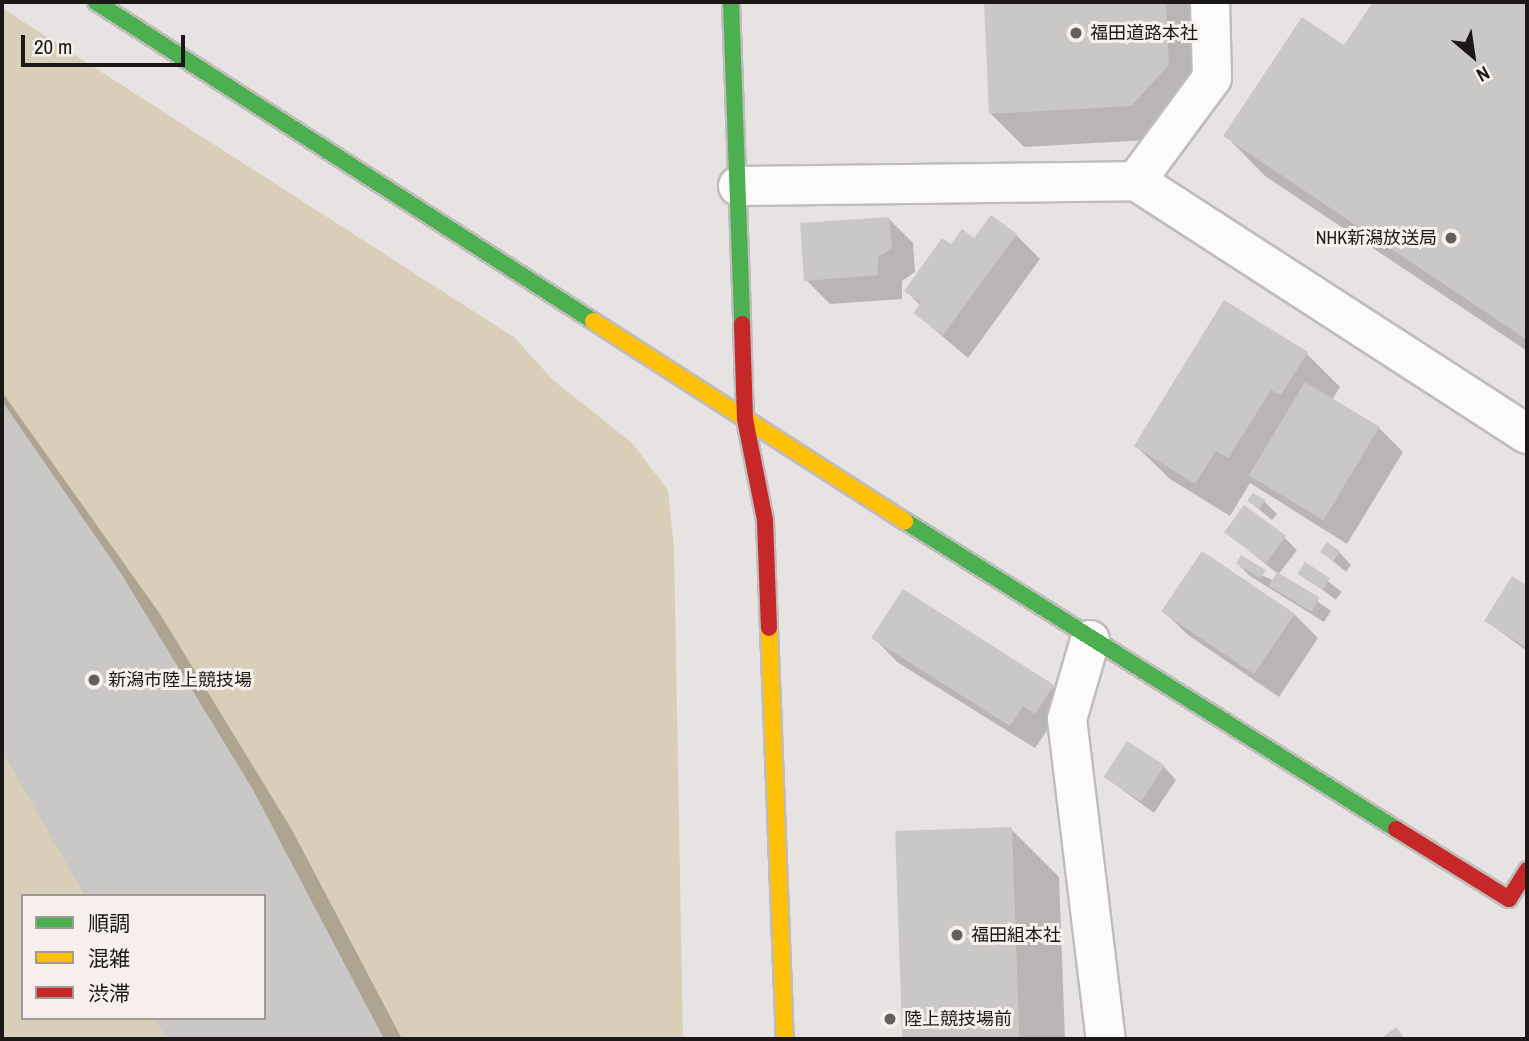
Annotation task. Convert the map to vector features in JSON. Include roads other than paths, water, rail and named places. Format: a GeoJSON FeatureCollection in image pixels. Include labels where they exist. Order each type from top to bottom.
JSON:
{"type":"FeatureCollection","features":[{"type":"Feature","properties":{"kind":"street"},"geometry":{"type":"LineString","coordinates":[[96,2],[1090,640],[1521,894]]}},
{"type":"Feature","properties":{"kind":"street"},"geometry":{"type":"LineString","coordinates":[[732,2],[745,419],[765,520],[785,1039]]}},
{"type":"Feature","properties":{"kind":"street"},"geometry":{"type":"LineString","coordinates":[[1136,181],[1212,78],[1210,2]]}},
{"type":"Feature","properties":{"kind":"street"},"geometry":{"type":"LineString","coordinates":[[738,186],[1136,181],[1527,434]]}},
{"type":"Feature","properties":{"kind":"street"},"geometry":{"type":"LineString","coordinates":[[1090,640],[1067,719],[1106,1039]]}},
{"type":"Feature","properties":{"kind":"place","name":"福田道路本社"},"geometry":{"type":"Point","coordinates":[1076,33]}},
{"type":"Feature","properties":{"kind":"place","name":"NHK新潟放送局"},"geometry":{"type":"Point","coordinates":[1451,238]}},
{"type":"Feature","properties":{"kind":"place","name":"新潟市陸上競技場"},"geometry":{"type":"Point","coordinates":[94,680]}},
{"type":"Feature","properties":{"kind":"place","name":"福田組本社"},"geometry":{"type":"Point","coordinates":[957,935]}},
{"type":"Feature","properties":{"kind":"place","name":"陸上競技場前"},"geometry":{"type":"Point","coordinates":[890,1019]}}]}
